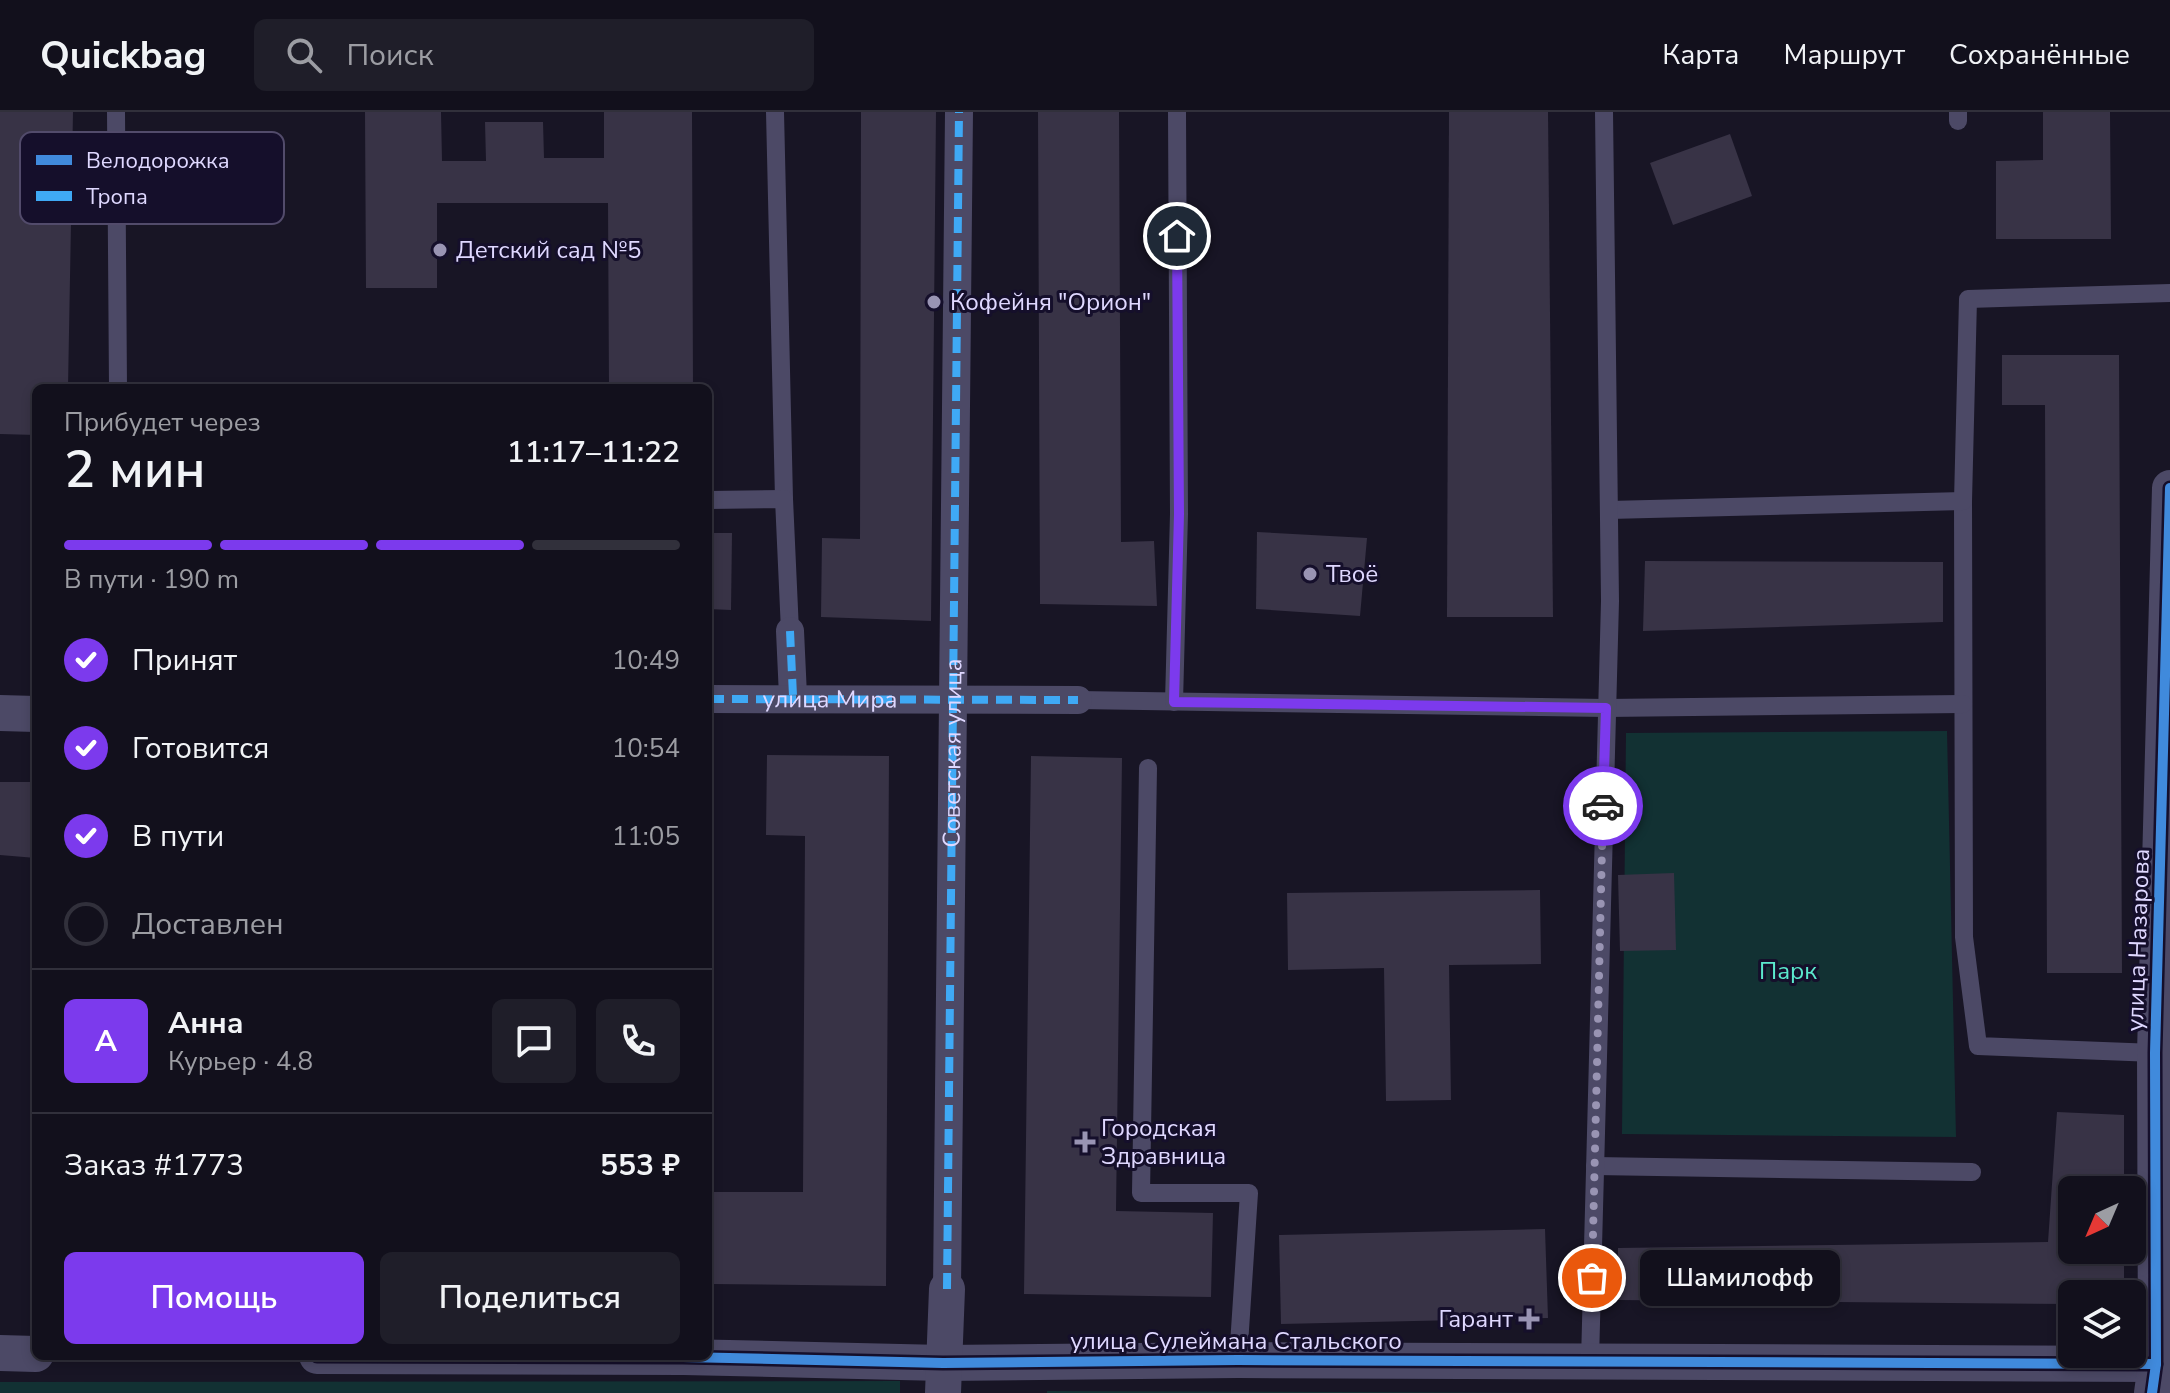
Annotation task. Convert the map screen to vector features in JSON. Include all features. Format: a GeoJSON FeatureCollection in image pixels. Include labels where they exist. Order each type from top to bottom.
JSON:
{"type":"FeatureCollection","features":[{"type":"Feature","properties":{"kind":"street","name":"Советская улица"},"geometry":{"type":"LineString","coordinates":[[943,1378],[947,1289],[959,112]]}},
{"type":"Feature","properties":{"kind":"street","name":"улица Назарова"},"geometry":{"type":"LineString","coordinates":[[2154,1378],[2155,1053],[2170,488]]}},
{"type":"Feature","properties":{"kind":"street"},"geometry":{"type":"LineString","coordinates":[[790,631],[793,696]]}},
{"type":"Feature","properties":{"kind":"street","name":"улица Мира"},"geometry":{"type":"LineString","coordinates":[[712,699],[793,696],[1078,700]]}},
{"type":"Feature","properties":{"kind":"street"},"geometry":{"type":"LineString","coordinates":[[0,713],[32,714]]}},
{"type":"Feature","properties":{"kind":"street"},"geometry":{"type":"LineString","coordinates":[[0,1353],[32,1354]]}},
{"type":"Feature","properties":{"kind":"street","name":"улица Сулеймана Стальского"},"geometry":{"type":"LineString","coordinates":[[712,1359],[943,1378],[1238,1360],[1590,1361],[2154,1378]]}},
{"type":"Feature","properties":{"kind":"lane"},"geometry":{"type":"LineString","coordinates":[[116,112],[116,132]]}},
{"type":"Feature","properties":{"kind":"lane"},"geometry":{"type":"LineString","coordinates":[[775,112],[790,631]]}},
{"type":"Feature","properties":{"kind":"lane"},"geometry":{"type":"LineString","coordinates":[[1174,702],[1179,514],[1177,112]]}},
{"type":"Feature","properties":{"kind":"lane"},"geometry":{"type":"LineString","coordinates":[[1590,1361],[1609,510],[1604,112]]}},
{"type":"Feature","properties":{"kind":"lane"},"geometry":{"type":"LineString","coordinates":[[117,224],[118,384]]}},
{"type":"Feature","properties":{"kind":"lane"},"geometry":{"type":"LineString","coordinates":[[2155,1053],[1978,1046],[1964,937],[1963,501],[1968,299],[2170,293]]}},
{"type":"Feature","properties":{"kind":"lane"},"geometry":{"type":"LineString","coordinates":[[712,500],[784,499]]}},
{"type":"Feature","properties":{"kind":"lane"},"geometry":{"type":"LineString","coordinates":[[1609,510],[1963,501]]}},
{"type":"Feature","properties":{"kind":"lane"},"geometry":{"type":"LineString","coordinates":[[1078,700],[1606,708],[1963,704]]}},
{"type":"Feature","properties":{"kind":"lane"},"geometry":{"type":"LineString","coordinates":[[1148,768],[1141,1193],[1249,1193],[1238,1360]]}},
{"type":"Feature","properties":{"kind":"lane"},"geometry":{"type":"LineString","coordinates":[[1595,1166],[1972,1172]]}},
{"type":"Feature","properties":{"kind":"green space","name":"Парк"},"geometry":{"type":"Polygon","coordinates":[[[1947,731],[1956,1137],[1622,1134],[1626,733],[1947,731]]]}},
{"type":"Feature","properties":{"kind":"green space"},"geometry":{"type":"Polygon","coordinates":[[[900,1381],[900,1393],[0,1393],[0,1382],[900,1381]]]}},
{"type":"Feature","properties":{"kind":"green space"},"geometry":{"type":"Polygon","coordinates":[[[1047,1391],[1570,1393],[1047,1393],[1047,1391]]]}},
{"type":"Feature","properties":{"kind":"building"},"geometry":{"type":"Polygon","coordinates":[[[0,112],[73,112],[73,132],[20,132],[20,224],[71,224],[68,384],[32,384],[32,435],[0,434],[0,112]]]}},
{"type":"Feature","properties":{"kind":"building","name":"Детский сад №5"},"geometry":{"type":"Polygon","coordinates":[[[365,112],[441,112],[442,161],[486,161],[485,122],[543,122],[544,158],[604,158],[604,112],[692,112],[693,384],[609,384],[608,203],[437,203],[437,288],[366,288],[365,112]]]}},
{"type":"Feature","properties":{"kind":"building"},"geometry":{"type":"Polygon","coordinates":[[[861,112],[936,112],[931,621],[821,617],[822,538],[860,539],[861,112]]]}},
{"type":"Feature","properties":{"kind":"building"},"geometry":{"type":"Polygon","coordinates":[[[1038,112],[1119,112],[1121,542],[1154,541],[1157,606],[1040,604],[1038,112]]]}},
{"type":"Feature","properties":{"kind":"building"},"geometry":{"type":"Polygon","coordinates":[[[1449,112],[1548,112],[1553,617],[1447,617],[1449,112]]]}},
{"type":"Feature","properties":{"kind":"building"},"geometry":{"type":"Polygon","coordinates":[[[2043,112],[2110,112],[2111,239],[1996,239],[1996,161],[2043,160],[2043,112]]]}},
{"type":"Feature","properties":{"kind":"building"},"geometry":{"type":"Polygon","coordinates":[[[1730,134],[1752,196],[1673,225],[1650,163],[1730,134]]]}},
{"type":"Feature","properties":{"kind":"building"},"geometry":{"type":"Polygon","coordinates":[[[2002,355],[2119,355],[2122,973],[2047,973],[2045,405],[2002,405],[2002,355]]]}},
{"type":"Feature","properties":{"kind":"building","name":"Твоё"},"geometry":{"type":"Polygon","coordinates":[[[1257,532],[1367,538],[1360,616],[1256,609],[1257,532]]]}},
{"type":"Feature","properties":{"kind":"building"},"geometry":{"type":"Polygon","coordinates":[[[712,533],[732,533],[731,610],[712,609],[712,533]]]}},
{"type":"Feature","properties":{"kind":"building"},"geometry":{"type":"Polygon","coordinates":[[[1645,561],[1943,562],[1943,622],[1643,631],[1645,561]]]}},
{"type":"Feature","properties":{"kind":"building"},"geometry":{"type":"Polygon","coordinates":[[[767,755],[889,756],[886,1286],[712,1284],[712,1192],[803,1192],[805,836],[766,835],[767,755]]]}},
{"type":"Feature","properties":{"kind":"building"},"geometry":{"type":"Polygon","coordinates":[[[1031,756],[1122,758],[1116,1211],[1213,1213],[1211,1297],[1024,1294],[1031,756]]]}},
{"type":"Feature","properties":{"kind":"building"},"geometry":{"type":"Polygon","coordinates":[[[0,782],[32,782],[32,858],[0,855],[0,782]]]}},
{"type":"Feature","properties":{"kind":"building"},"geometry":{"type":"Polygon","coordinates":[[[1674,873],[1676,950],[1620,951],[1618,875],[1674,873]]]}},
{"type":"Feature","properties":{"kind":"building"},"geometry":{"type":"Polygon","coordinates":[[[1540,890],[1541,964],[1449,965],[1451,1100],[1386,1101],[1384,968],[1288,970],[1287,893],[1540,890]]]}},
{"type":"Feature","properties":{"kind":"building"},"geometry":{"type":"Polygon","coordinates":[[[2057,1112],[2124,1115],[2124,1176],[2058,1176],[2058,1264],[2124,1264],[2124,1280],[2058,1280],[2058,1304],[1617,1300],[1618,1248],[2048,1242],[2057,1112]]]}},
{"type":"Feature","properties":{"kind":"building"},"geometry":{"type":"Polygon","coordinates":[[[1545,1229],[1548,1318],[1281,1324],[1279,1235],[1545,1229]]]}},
{"type":"Feature","properties":{"kind":"marked path"},"geometry":{"type":"LineString","coordinates":[[947,1289],[959,112]]}},
{"type":"Feature","properties":{"kind":"marked path"},"geometry":{"type":"LineString","coordinates":[[790,631],[793,696]]}},
{"type":"Feature","properties":{"kind":"marked path"},"geometry":{"type":"LineString","coordinates":[[712,699],[1078,700]]}},
{"type":"Feature","properties":{"kind":"cycle path"},"geometry":{"type":"LineString","coordinates":[[2152,1393],[2156,1364],[2155,1053],[2170,488]]}},
{"type":"Feature","properties":{"kind":"cycle path"},"geometry":{"type":"LineString","coordinates":[[712,1358],[943,1363],[1238,1360],[2156,1364]]}},
{"type":"Feature","properties":{"kind":"way so far"},"geometry":{"type":"LineString","coordinates":[[1592,1278],[1603,806]]}},
{"type":"Feature","properties":{"kind":"place","name":"Детский сад №5"},"geometry":{"type":"Point","coordinates":[440,250]}},
{"type":"Feature","properties":{"kind":"place","name":"Кофейня \"Орион\""},"geometry":{"type":"Point","coordinates":[934,302]}},
{"type":"Feature","properties":{"kind":"place","name":"Твоё"},"geometry":{"type":"Point","coordinates":[1310,574]}},
{"type":"Feature","properties":{"kind":"place","name":"Городская Здравница"},"geometry":{"type":"Point","coordinates":[1085,1142]}},
{"type":"Feature","properties":{"kind":"place","name":"Шамилофф"},"geometry":{"type":"Point","coordinates":[1592,1278]}},
{"type":"Feature","properties":{"kind":"place","name":"Гарант"},"geometry":{"type":"Point","coordinates":[1529,1319]}},
{"type":"Feature","properties":{"kind":"route"},"geometry":{"type":"LineString","coordinates":[[1177,236],[1179,514],[1174,702],[1606,708],[1603,806]]}}]}
